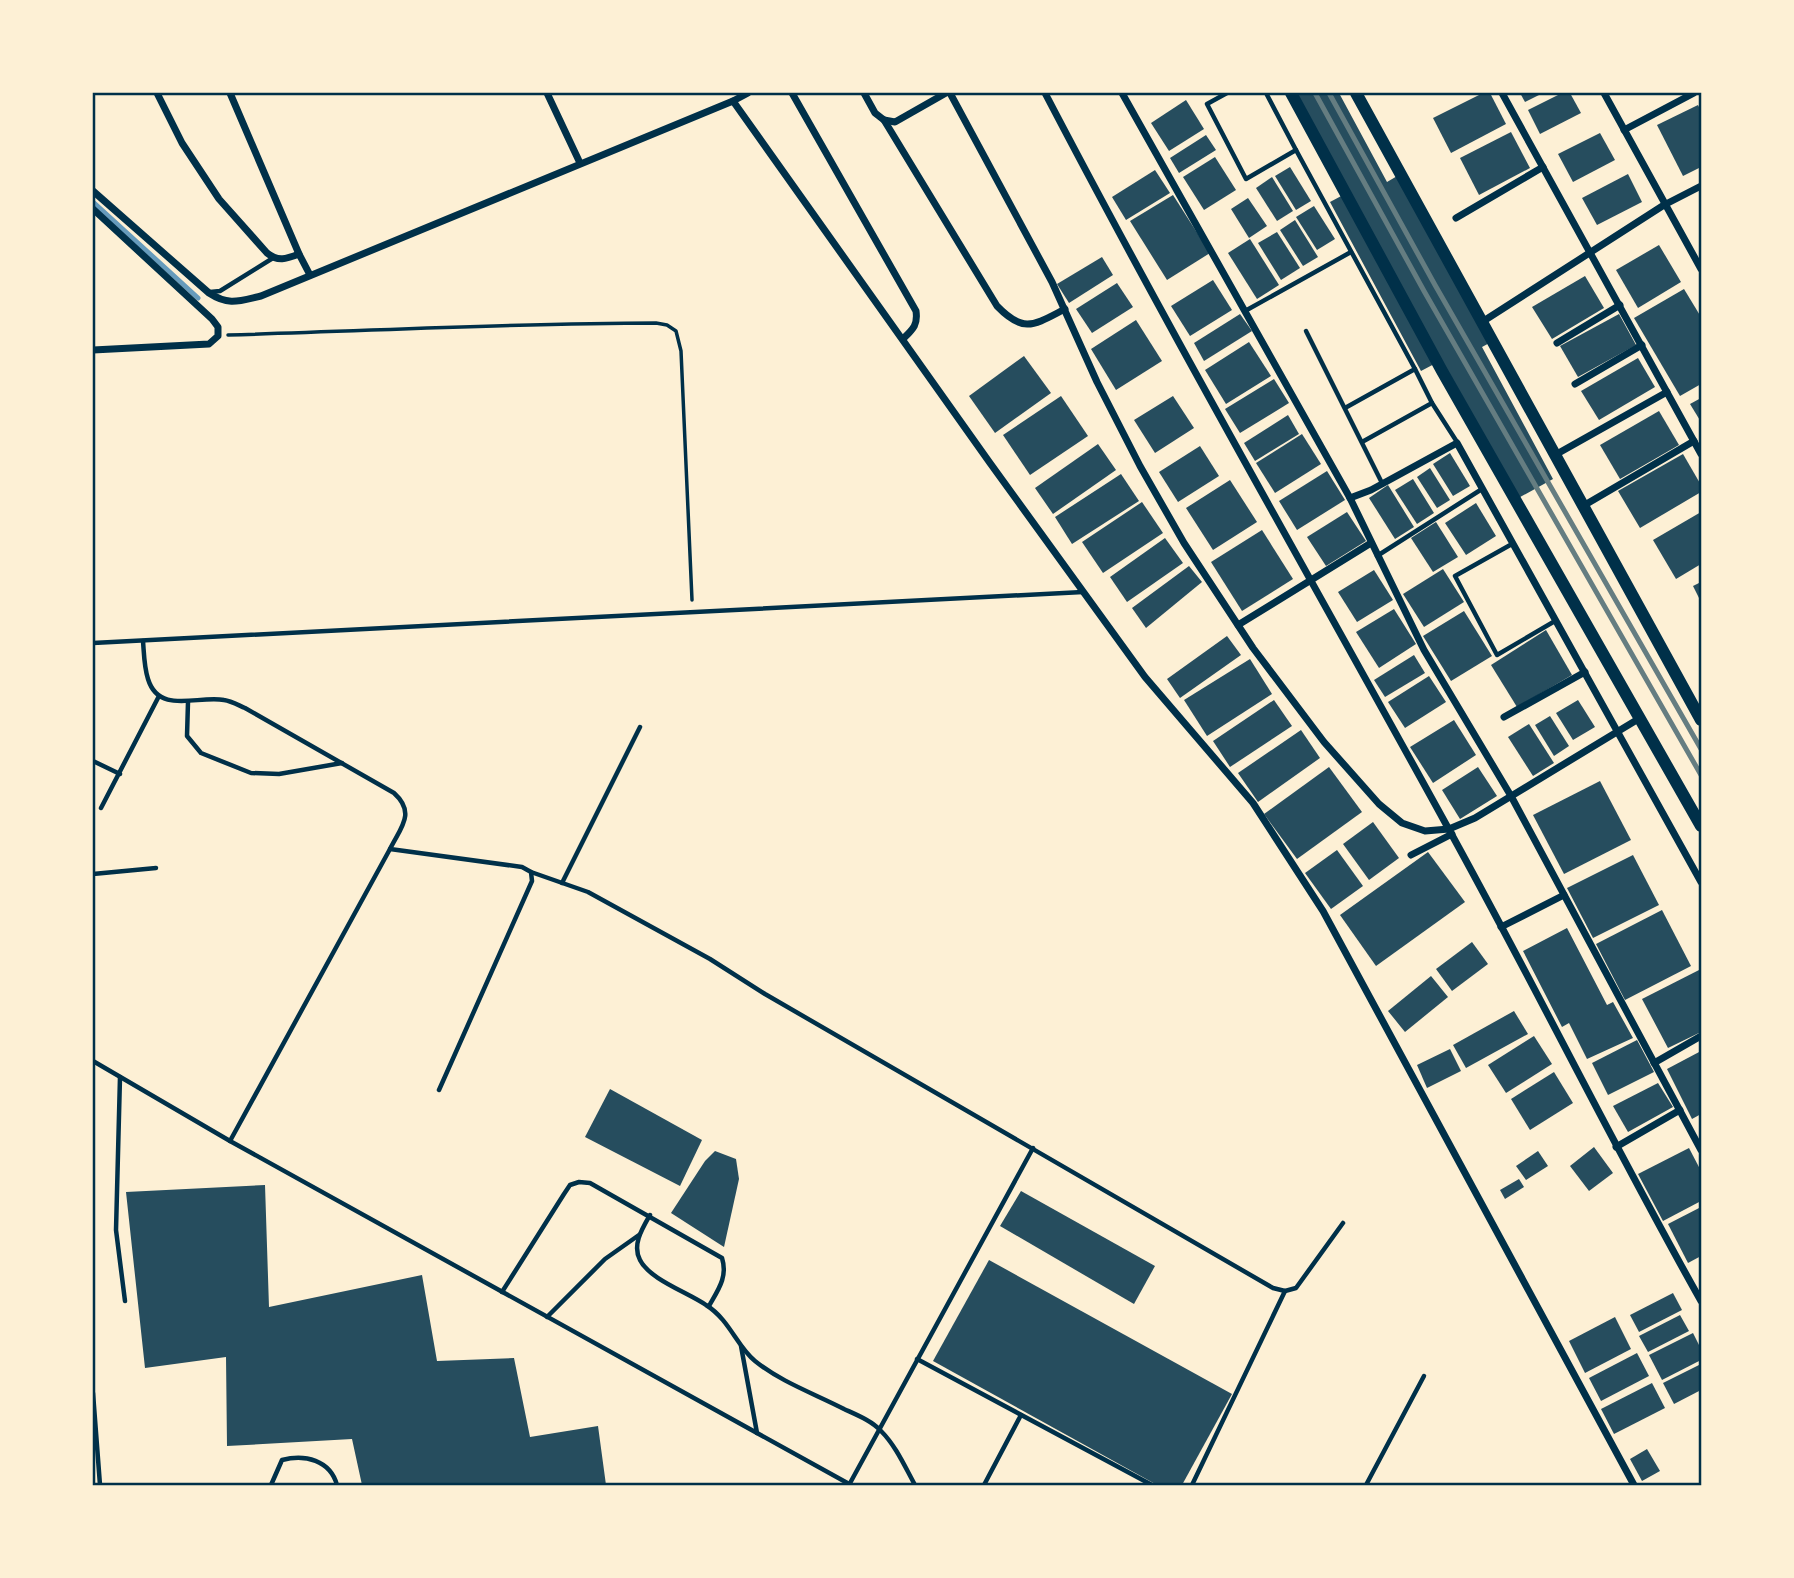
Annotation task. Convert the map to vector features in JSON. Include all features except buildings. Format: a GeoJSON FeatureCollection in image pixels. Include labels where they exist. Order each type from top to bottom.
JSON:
{"type":"FeatureCollection","features":[{"type":"Feature","properties":{"kind":"main road"},"geometry":{"type":"LineString","coordinates":[[1291,93],[1443,371],[1701,826]]}},
{"type":"Feature","properties":{"kind":"main road"},"geometry":{"type":"LineString","coordinates":[[1356,93],[1701,720]]}},
{"type":"Feature","properties":{"kind":"street"},"geometry":{"type":"LineString","coordinates":[[157,93],[182,143],[219,199],[272,258],[282,260],[299,254]]}},
{"type":"Feature","properties":{"kind":"street"},"geometry":{"type":"LineString","coordinates":[[230,93],[310,275]]}},
{"type":"Feature","properties":{"kind":"street"},"geometry":{"type":"LineString","coordinates":[[547,93],[580,163]]}},
{"type":"Feature","properties":{"kind":"street"},"geometry":{"type":"LineString","coordinates":[[93,191],[209,293],[222,301],[235,302],[261,296],[748,93]]}},
{"type":"Feature","properties":{"kind":"street"},"geometry":{"type":"LineString","coordinates":[[792,93],[915,311],[917,320],[914,328],[903,338]]}},
{"type":"Feature","properties":{"kind":"street"},"geometry":{"type":"LineString","coordinates":[[864,93],[875,114],[884,120],[895,122],[948,93],[1065,309],[1097,382],[1140,466],[1184,543],[1238,625],[1324,742],[1379,804],[1402,823],[1425,831],[1450,832]]}},
{"type":"Feature","properties":{"kind":"street"},"geometry":{"type":"LineString","coordinates":[[1045,93],[1450,832],[1616,1147],[1701,1301]]}},
{"type":"Feature","properties":{"kind":"street"},"geometry":{"type":"LineString","coordinates":[[1122,93],[1350,498],[1424,650],[1511,796],[1701,1150]]}},
{"type":"Feature","properties":{"kind":"street"},"geometry":{"type":"LineString","coordinates":[[1502,93],[1701,454]]}},
{"type":"Feature","properties":{"kind":"street"},"geometry":{"type":"LineString","coordinates":[[1604,93],[1701,269]]}},
{"type":"Feature","properties":{"kind":"street"},"geometry":{"type":"LineString","coordinates":[[1624,130],[1694,93]]}},
{"type":"Feature","properties":{"kind":"street"},"geometry":{"type":"LineString","coordinates":[[733,101],[1146,677],[1253,803],[1323,911],[1634,1485]]}},
{"type":"Feature","properties":{"kind":"street"},"geometry":{"type":"LineString","coordinates":[[884,120],[997,306],[1009,319],[1024,325],[1040,322],[1065,309]]}},
{"type":"Feature","properties":{"kind":"street"},"geometry":{"type":"LineString","coordinates":[[1456,218],[1543,167]]}},
{"type":"Feature","properties":{"kind":"street"},"geometry":{"type":"LineString","coordinates":[[1482,321],[1664,205],[1701,186]]}},
{"type":"Feature","properties":{"kind":"street"},"geometry":{"type":"LineString","coordinates":[[93,209],[218,327],[218,336],[209,344],[93,350]]}},
{"type":"Feature","properties":{"kind":"street"},"geometry":{"type":"LineString","coordinates":[[1557,342],[1619,305]]}},
{"type":"Feature","properties":{"kind":"street"},"geometry":{"type":"LineString","coordinates":[[1575,384],[1642,345]]}},
{"type":"Feature","properties":{"kind":"street"},"geometry":{"type":"LineString","coordinates":[[1555,455],[1667,392]]}},
{"type":"Feature","properties":{"kind":"street"},"geometry":{"type":"LineString","coordinates":[[1583,506],[1694,441]]}},
{"type":"Feature","properties":{"kind":"street"},"geometry":{"type":"LineString","coordinates":[[1350,498],[1457,443],[1701,882]]}},
{"type":"Feature","properties":{"kind":"street"},"geometry":{"type":"LineString","coordinates":[[1238,625],[1371,543]]}},
{"type":"Feature","properties":{"kind":"street"},"geometry":{"type":"LineString","coordinates":[[1504,717],[1585,672]]}},
{"type":"Feature","properties":{"kind":"street"},"geometry":{"type":"LineString","coordinates":[[1411,855],[1640,718]]}},
{"type":"Feature","properties":{"kind":"street"},"geometry":{"type":"LineString","coordinates":[[1501,927],[1564,895]]}},
{"type":"Feature","properties":{"kind":"street"},"geometry":{"type":"LineString","coordinates":[[1654,1063],[1701,1036]]}},
{"type":"Feature","properties":{"kind":"street"},"geometry":{"type":"LineString","coordinates":[[1616,1147],[1680,1110]]}},
{"type":"Feature","properties":{"kind":"lane"},"geometry":{"type":"LineString","coordinates":[[1227,93],[1207,104],[1246,179],[1296,150]]}},
{"type":"Feature","properties":{"kind":"lane"},"geometry":{"type":"LineString","coordinates":[[1266,93],[1432,403],[1457,443]]}},
{"type":"Feature","properties":{"kind":"lane"},"geometry":{"type":"LineString","coordinates":[[1244,312],[1352,252]]}},
{"type":"Feature","properties":{"kind":"lane"},"geometry":{"type":"LineString","coordinates":[[209,293],[220,291],[272,258]]}},
{"type":"Feature","properties":{"kind":"lane"},"geometry":{"type":"LineString","coordinates":[[1306,331],[1382,483]]}},
{"type":"Feature","properties":{"kind":"lane"},"geometry":{"type":"LineString","coordinates":[[1345,408],[1415,369]]}},
{"type":"Feature","properties":{"kind":"lane"},"geometry":{"type":"LineString","coordinates":[[1362,442],[1432,403]]}},
{"type":"Feature","properties":{"kind":"lane"},"geometry":{"type":"LineString","coordinates":[[1377,556],[1483,488]]}},
{"type":"Feature","properties":{"kind":"lane"},"geometry":{"type":"LineString","coordinates":[[1513,543],[1455,576],[1497,655],[1556,620]]}},
{"type":"Feature","properties":{"kind":"lane"},"geometry":{"type":"LineString","coordinates":[[93,643],[1084,592]]}},
{"type":"Feature","properties":{"kind":"lane"},"geometry":{"type":"LineString","coordinates":[[143,641],[147,678],[154,693],[165,699],[188,702],[226,700],[245,708],[394,793],[407,810],[405,820],[390,849],[230,1141]]}},
{"type":"Feature","properties":{"kind":"lane"},"geometry":{"type":"LineString","coordinates":[[101,808],[159,696]]}},
{"type":"Feature","properties":{"kind":"lane"},"geometry":{"type":"LineString","coordinates":[[188,702],[187,736],[201,753],[251,773],[279,774],[342,763]]}},
{"type":"Feature","properties":{"kind":"lane"},"geometry":{"type":"LineString","coordinates":[[562,883],[640,727]]}},
{"type":"Feature","properties":{"kind":"lane"},"geometry":{"type":"LineString","coordinates":[[93,761],[120,774]]}},
{"type":"Feature","properties":{"kind":"lane"},"geometry":{"type":"LineString","coordinates":[[390,849],[523,867],[588,892],[710,959],[765,994],[1273,1288],[1285,1291],[1296,1288],[1306,1278],[1343,1223]]}},
{"type":"Feature","properties":{"kind":"lane"},"geometry":{"type":"LineString","coordinates":[[93,874],[156,868]]}},
{"type":"Feature","properties":{"kind":"lane"},"geometry":{"type":"LineString","coordinates":[[439,1090],[532,881],[531,872]]}},
{"type":"Feature","properties":{"kind":"lane"},"geometry":{"type":"LineString","coordinates":[[93,1061],[230,1141],[850,1485],[1033,1148]]}},
{"type":"Feature","properties":{"kind":"lane"},"geometry":{"type":"LineString","coordinates":[[120,1077],[116,1230],[125,1301]]}},
{"type":"Feature","properties":{"kind":"lane"},"geometry":{"type":"LineString","coordinates":[[502,1292],[570,1185],[579,1182],[590,1183],[722,1258],[725,1269],[723,1279],[709,1306]]}},
{"type":"Feature","properties":{"kind":"lane"},"geometry":{"type":"LineString","coordinates":[[650,1215],[639,1235],[637,1250],[640,1261],[650,1272],[709,1306],[726,1323],[751,1359],[768,1371],[879,1428],[892,1443],[915,1485]]}},
{"type":"Feature","properties":{"kind":"lane"},"geometry":{"type":"LineString","coordinates":[[547,1317],[605,1259],[639,1235]]}},
{"type":"Feature","properties":{"kind":"lane"},"geometry":{"type":"LineString","coordinates":[[1192,1485],[1285,1291]]}},
{"type":"Feature","properties":{"kind":"lane"},"geometry":{"type":"LineString","coordinates":[[740,1342],[757,1433]]}},
{"type":"Feature","properties":{"kind":"lane"},"geometry":{"type":"LineString","coordinates":[[917,1359],[1143,1483],[1152,1485]]}},
{"type":"Feature","properties":{"kind":"lane"},"geometry":{"type":"LineString","coordinates":[[1366,1485],[1424,1376]]}},
{"type":"Feature","properties":{"kind":"lane"},"geometry":{"type":"LineString","coordinates":[[93,1392],[100,1485]]}},
{"type":"Feature","properties":{"kind":"lane"},"geometry":{"type":"LineString","coordinates":[[984,1485],[1021,1415]]}},
{"type":"Feature","properties":{"kind":"lane"},"geometry":{"type":"LineString","coordinates":[[271,1485],[282,1460],[298,1456],[314,1459],[327,1468],[337,1485]]}},
{"type":"Feature","properties":{"kind":"path"},"geometry":{"type":"LineString","coordinates":[[218,336],[563,323],[667,325],[676,331],[681,351],[693,613]]}},
{"type":"Feature","properties":{"kind":"waterway"},"geometry":{"type":"LineString","coordinates":[[93,202],[198,298]]}},
{"type":"Feature","properties":{"kind":"railway"},"geometry":{"type":"LineString","coordinates":[[1315,93],[1424,291],[1701,775]]}},
{"type":"Feature","properties":{"kind":"railway"},"geometry":{"type":"LineString","coordinates":[[1329,93],[1435,285],[1701,749]]}}]}
